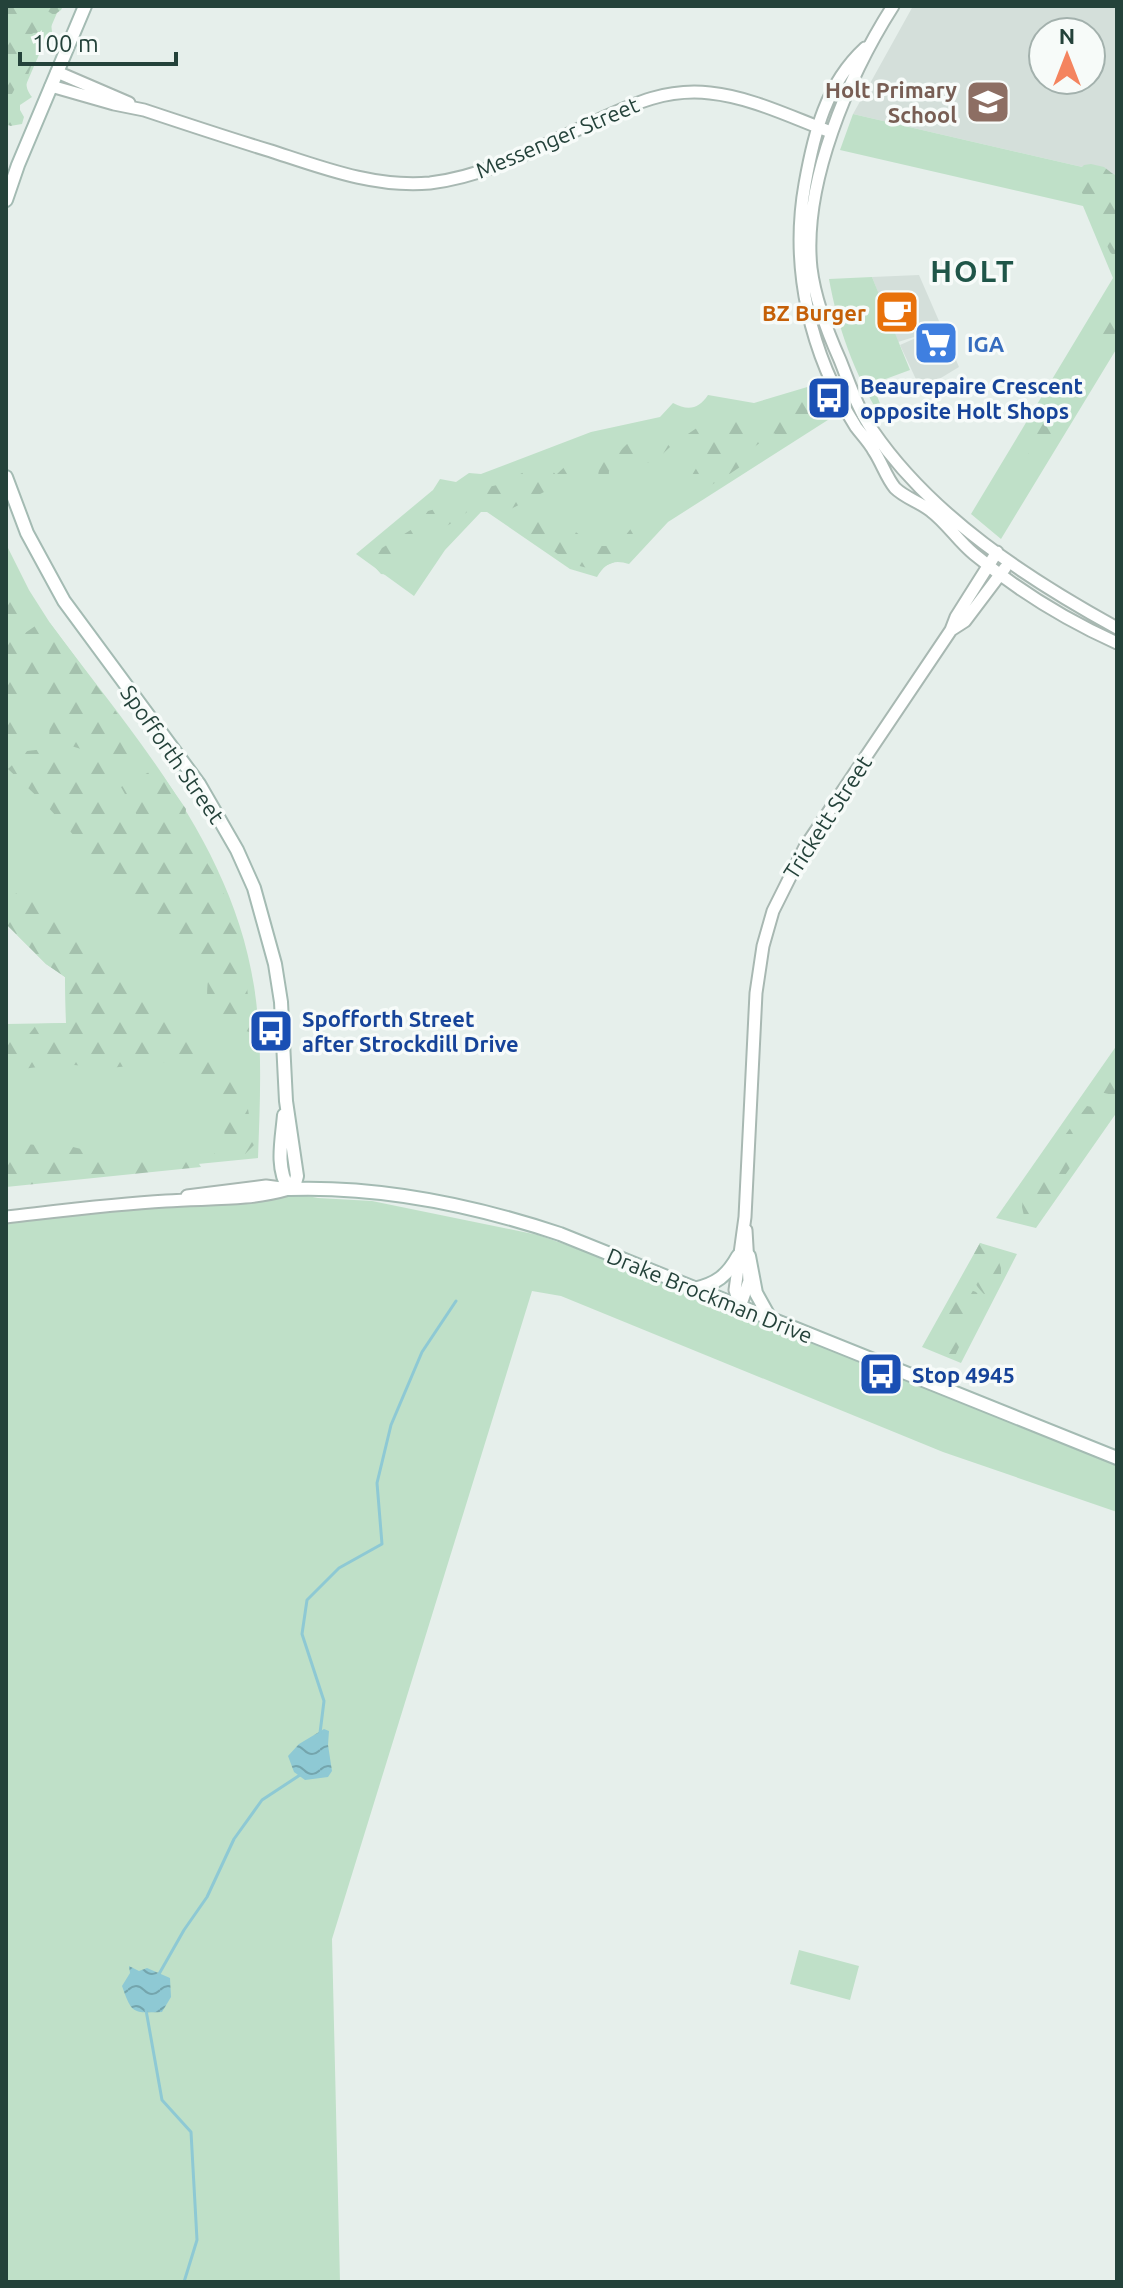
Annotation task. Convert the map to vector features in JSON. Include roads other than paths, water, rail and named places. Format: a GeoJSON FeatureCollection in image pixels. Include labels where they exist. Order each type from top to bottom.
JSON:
{"type":"FeatureCollection","features":[{"type":"Feature","properties":{"kind":"main road"},"geometry":{"type":"LineString","coordinates":[[6,200],[85,6]]}},
{"type":"Feature","properties":{"kind":"main road","name":"Spofforth Street"},"geometry":{"type":"LineString","coordinates":[[6,477],[27,533],[64,601],[199,784],[226,829],[254,888],[272,952],[281,1002],[286,1101],[281,1168],[289,1189]]}},
{"type":"Feature","properties":{"kind":"main road","name":"Drake Brockman Drive"},"geometry":{"type":"LineString","coordinates":[[289,1189],[353,1190],[417,1198],[494,1213],[560,1234],[1117,1458]]}},
{"type":"Feature","properties":{"kind":"main road"},"geometry":{"type":"LineString","coordinates":[[694,1289],[723,1278],[744,1256],[756,1293],[771,1320]]}},
{"type":"Feature","properties":{"kind":"street"},"geometry":{"type":"LineString","coordinates":[[893,6],[867,46],[831,132],[817,186],[811,267],[828,333],[859,407],[889,452],[943,508],[1010,562],[1062,598],[1117,628]]}},
{"type":"Feature","properties":{"kind":"street"},"geometry":{"type":"LineString","coordinates":[[867,46],[849,63],[838,80],[817,127],[801,205],[801,268],[810,319],[825,368],[851,417],[895,487],[931,510],[972,553],[1001,574],[1068,618],[1117,643]]}},
{"type":"Feature","properties":{"kind":"street","name":"Messenger Street"},"geometry":{"type":"LineString","coordinates":[[57,72],[144,110],[345,175],[401,184],[461,178],[493,168],[660,94],[713,93],[742,100],[831,132]]}},
{"type":"Feature","properties":{"kind":"street","name":"Messenger Street"},"geometry":{"type":"LineString","coordinates":[[51,86],[144,110]]}},
{"type":"Feature","properties":{"kind":"street","name":"Trickett Street"},"geometry":{"type":"LineString","coordinates":[[740,1307],[735,1290],[744,1256],[756,993],[763,946],[773,911],[805,847],[951,630],[997,552]]}},
{"type":"Feature","properties":{"kind":"street","name":"Trickett Street"},"geometry":{"type":"LineString","coordinates":[[951,630],[965,621],[1010,562]]}},
{"type":"Feature","properties":{"kind":"street"},"geometry":{"type":"LineString","coordinates":[[6,1217],[169,1201],[240,1199],[267,1196],[289,1189]]}},
{"type":"Feature","properties":{"kind":"water"},"geometry":{"type":"Polygon","coordinates":[[[324,1729],[329,1731],[332,1771],[328,1777],[305,1780],[294,1772],[288,1756],[299,1744],[324,1729]]]}},
{"type":"Feature","properties":{"kind":"water"},"geometry":{"type":"Polygon","coordinates":[[[129,1966],[139,1971],[147,1968],[170,1978],[171,1997],[162,2012],[139,2012],[131,2007],[122,1986],[130,1973],[129,1966]]]}},
{"type":"Feature","properties":{"kind":"waterway"},"geometry":{"type":"LineString","coordinates":[[320,1733],[324,1701],[302,1634],[307,1600],[339,1568],[382,1544],[377,1483],[391,1425],[422,1352],[456,1301]]}},
{"type":"Feature","properties":{"kind":"waterway"},"geometry":{"type":"LineString","coordinates":[[159,1974],[207,1897],[234,1839],[262,1800],[300,1775]]}},
{"type":"Feature","properties":{"kind":"waterway"},"geometry":{"type":"LineString","coordinates":[[146,2010],[162,2100],[191,2132],[197,2240],[184,2282]]}},
{"type":"Feature","properties":{"kind":"place","name":"Holt Primary School"},"geometry":{"type":"Point","coordinates":[988,102]}},
{"type":"Feature","properties":{"kind":"place","name":"BZ Burger"},"geometry":{"type":"Point","coordinates":[897,312]}},
{"type":"Feature","properties":{"kind":"place","name":"IGA"},"geometry":{"type":"Point","coordinates":[936,343]}},
{"type":"Feature","properties":{"kind":"place","name":"Beaurepaire Crescent opposite Holt Shops"},"geometry":{"type":"Point","coordinates":[829,398]}},
{"type":"Feature","properties":{"kind":"place","name":"Spofforth Street after Strockdill Drive"},"geometry":{"type":"Point","coordinates":[271,1031]}},
{"type":"Feature","properties":{"kind":"place","name":"Stop 4945"},"geometry":{"type":"Point","coordinates":[881,1374]}},
{"type":"Feature","properties":{"kind":"district","name":"HOLT"},"geometry":{"type":"Point","coordinates":[973,271]}}]}
